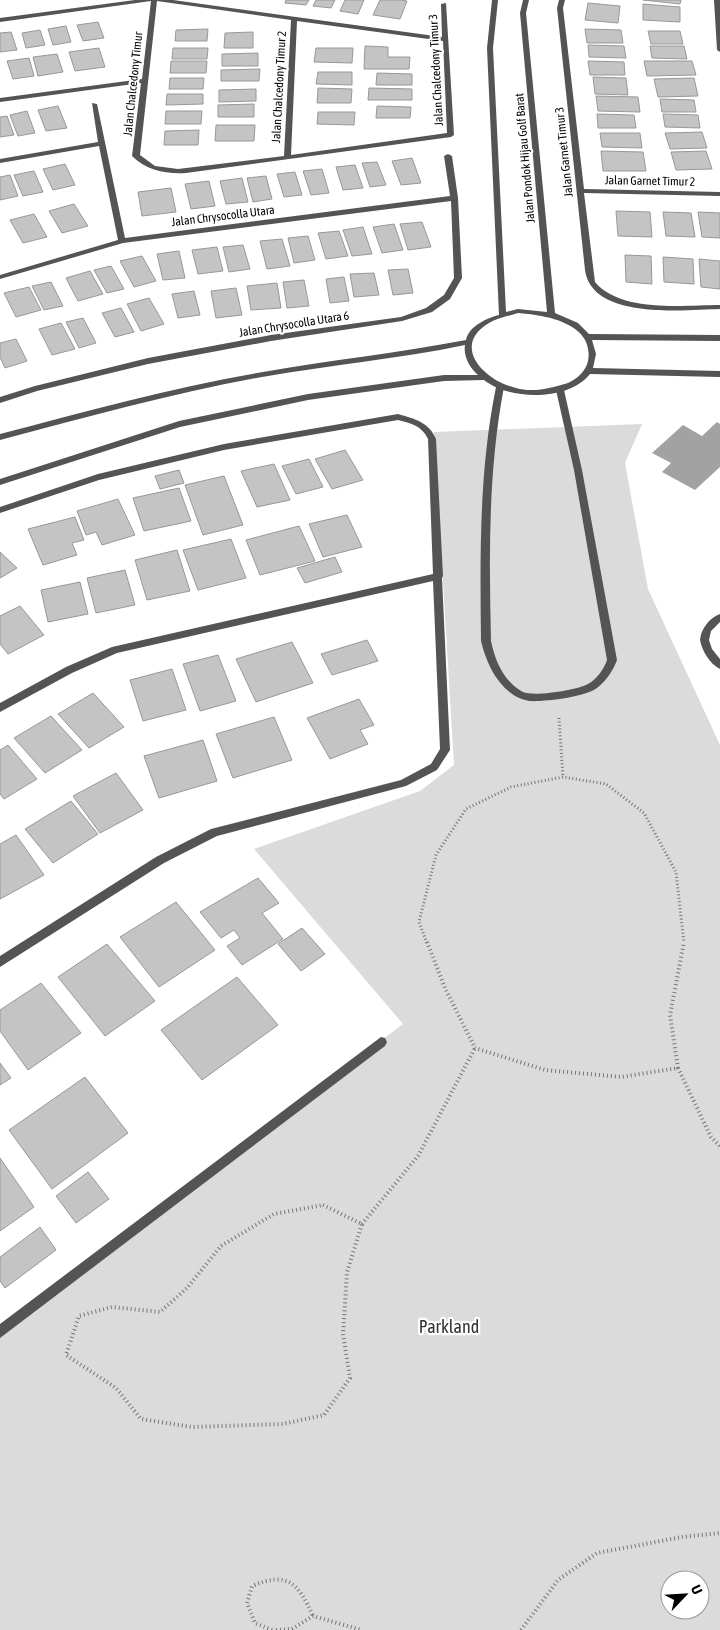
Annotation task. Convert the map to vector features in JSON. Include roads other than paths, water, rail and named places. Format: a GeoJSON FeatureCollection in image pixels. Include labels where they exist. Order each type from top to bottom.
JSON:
{"type":"FeatureCollection","features":[{"type":"Feature","properties":{"kind":"street"},"geometry":{"type":"LineString","coordinates":[[0,20],[150,0]]}},
{"type":"Feature","properties":{"kind":"street","name":"Jalan Chalcedony Timur"},"geometry":{"type":"LineString","coordinates":[[154,0],[136,156],[147,166],[166,172],[287,157]]}},
{"type":"Feature","properties":{"kind":"street"},"geometry":{"type":"LineString","coordinates":[[159,0],[446,39]]}},
{"type":"Feature","properties":{"kind":"street","name":"Jalan Pondok Hijau Golf Barat"},"geometry":{"type":"LineString","coordinates":[[495,0],[490,48],[502,314]]}},
{"type":"Feature","properties":{"kind":"street","name":"Jalan Pondok Hijau Golf Barat"},"geometry":{"type":"LineString","coordinates":[[526,0],[523,13],[551,314]]}},
{"type":"Feature","properties":{"kind":"street","name":"Jalan Garnet Timur 3"},"geometry":{"type":"LineString","coordinates":[[562,0],[560,8],[588,261],[593,284],[607,296],[633,306],[720,307]]}},
{"type":"Feature","properties":{"kind":"street"},"geometry":{"type":"LineString","coordinates":[[717,0],[720,50]]}},
{"type":"Feature","properties":{"kind":"street","name":"Jalan Chalcedony Timur 3"},"geometry":{"type":"LineString","coordinates":[[287,157],[450,134],[444,4]]}},
{"type":"Feature","properties":{"kind":"street","name":"Jalan Chalcedony Timur 2"},"geometry":{"type":"LineString","coordinates":[[287,157],[294,18]]}},
{"type":"Feature","properties":{"kind":"street"},"geometry":{"type":"LineString","coordinates":[[0,100],[144,81]]}},
{"type":"Feature","properties":{"kind":"street"},"geometry":{"type":"LineString","coordinates":[[94,104],[122,241]]}},
{"type":"Feature","properties":{"kind":"street"},"geometry":{"type":"LineString","coordinates":[[0,161],[102,143]]}},
{"type":"Feature","properties":{"kind":"street","name":"Jalan Chrysocolla Utara 6"},"geometry":{"type":"LineString","coordinates":[[0,400],[35,389],[148,361],[271,338],[402,319],[429,310],[447,297],[458,278],[454,198],[448,156]]}},
{"type":"Feature","properties":{"kind":"street","name":"Jalan Garnet Timur 2"},"geometry":{"type":"LineString","coordinates":[[580,191],[720,194]]}},
{"type":"Feature","properties":{"kind":"street","name":"Jalan Chrysocolla Utara"},"geometry":{"type":"LineString","coordinates":[[0,277],[122,241],[454,198]]}},
{"type":"Feature","properties":{"kind":"street"},"geometry":{"type":"LineString","coordinates":[[518,311],[551,314],[565,320],[587,337],[592,348],[593,360],[588,371],[576,382],[560,390],[541,394],[519,392],[500,387],[483,378],[472,367],[467,354],[468,342],[474,330],[486,320],[502,314],[518,311]]}},
{"type":"Feature","properties":{"kind":"street"},"geometry":{"type":"LineString","coordinates":[[587,337],[720,338]]}},
{"type":"Feature","properties":{"kind":"street"},"geometry":{"type":"LineString","coordinates":[[0,438],[113,407],[169,394],[298,368],[431,350],[468,342]]}},
{"type":"Feature","properties":{"kind":"street"},"geometry":{"type":"LineString","coordinates":[[588,371],[720,374]]}},
{"type":"Feature","properties":{"kind":"street"},"geometry":{"type":"LineString","coordinates":[[0,482],[179,424],[308,397],[444,378],[483,378]]}},
{"type":"Feature","properties":{"kind":"street"},"geometry":{"type":"LineString","coordinates":[[500,387],[491,424],[485,516],[486,641],[488,655],[508,685],[517,693],[529,698],[590,687],[609,668],[612,660],[578,470],[560,390]]}},
{"type":"Feature","properties":{"kind":"street"},"geometry":{"type":"LineString","coordinates":[[0,510],[98,478],[224,447],[398,417],[421,424],[430,431],[439,576],[445,750],[434,767],[403,783],[215,832],[160,860],[0,962]]}},
{"type":"Feature","properties":{"kind":"street"},"geometry":{"type":"LineString","coordinates":[[0,708],[70,670],[115,650],[439,576]]}},
{"type":"Feature","properties":{"kind":"street"},"geometry":{"type":"LineString","coordinates":[[720,617],[709,625],[705,633],[704,644],[720,664]]}},
{"type":"Feature","properties":{"kind":"street"},"geometry":{"type":"LineString","coordinates":[[0,1332],[381,1042]]}},
{"type":"Feature","properties":{"kind":"park label","name":"Parkland"},"geometry":{"type":"Point","coordinates":[449,1327]}}]}
